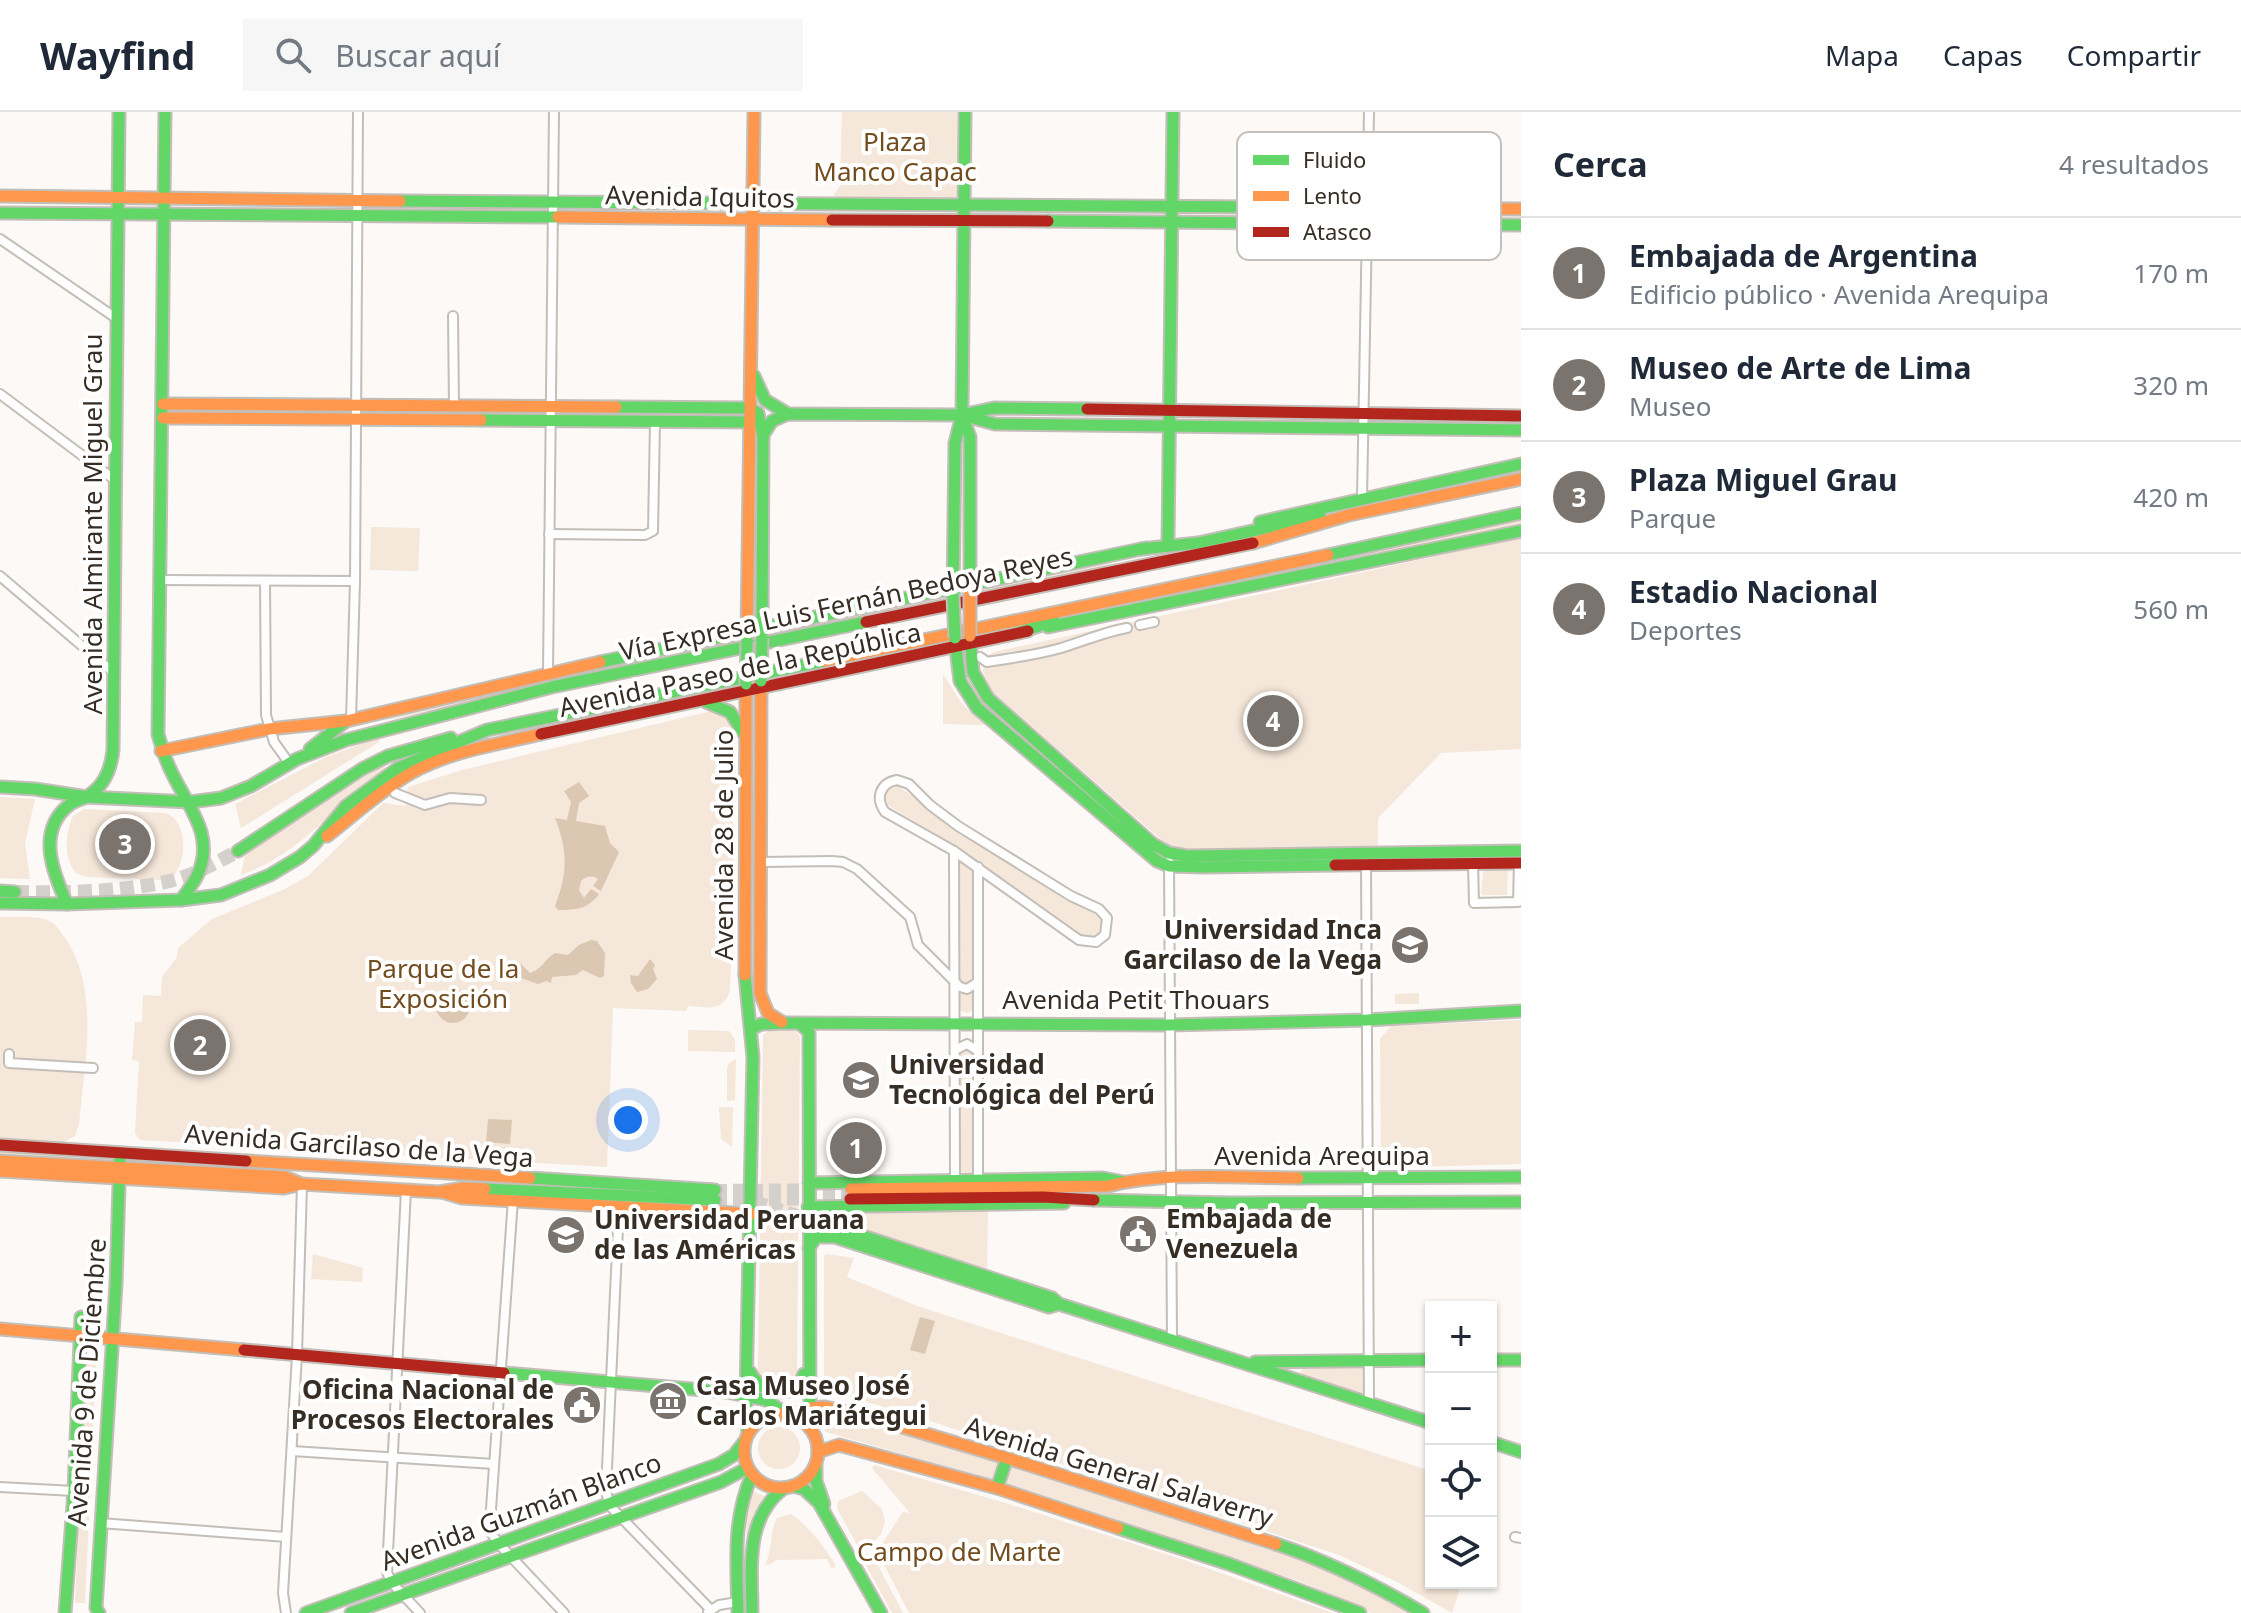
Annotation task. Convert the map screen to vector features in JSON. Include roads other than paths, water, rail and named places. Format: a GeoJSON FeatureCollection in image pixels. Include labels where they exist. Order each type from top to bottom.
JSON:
{"type":"FeatureCollection","features":[{"type":"Feature","properties":{"kind":"main road","name":"Avenida Almirante Miguel Grau"},"geometry":{"type":"LineString","coordinates":[[67,904],[50,864],[50,832],[63,810],[87,797],[104,780],[112,762],[119,112]]}},
{"type":"Feature","properties":{"kind":"main road"},"geometry":{"type":"LineString","coordinates":[[165,112],[161,200],[163,418],[158,734],[169,771],[201,822],[204,855],[198,876],[181,900]]}},
{"type":"Feature","properties":{"kind":"main road","name":"Avenida 28 de Julio"},"geometry":{"type":"LineString","coordinates":[[746,1437],[752,1214],[751,1029],[745,980],[754,112]]}},
{"type":"Feature","properties":{"kind":"main road"},"geometry":{"type":"LineString","coordinates":[[965,112],[962,415],[955,443],[953,593],[960,681],[977,708],[1157,861],[1520,859]]}},
{"type":"Feature","properties":{"kind":"main road"},"geometry":{"type":"LineString","coordinates":[[1168,543],[1173,112]]}},
{"type":"Feature","properties":{"kind":"main road","name":"Avenida Iquitos"},"geometry":{"type":"LineString","coordinates":[[0,196],[161,200],[1237,207]]}},
{"type":"Feature","properties":{"kind":"main road"},"geometry":{"type":"LineString","coordinates":[[26,214],[27,197]]}},
{"type":"Feature","properties":{"kind":"main road","name":"Avenida Iquitos"},"geometry":{"type":"LineString","coordinates":[[1501,209],[1521,209]]}},
{"type":"Feature","properties":{"kind":"main road","name":"Avenida Iquitos"},"geometry":{"type":"LineString","coordinates":[[0,215],[1237,223]]}},
{"type":"Feature","properties":{"kind":"main road","name":"Avenida Iquitos"},"geometry":{"type":"LineString","coordinates":[[1501,225],[1521,225]]}},
{"type":"Feature","properties":{"kind":"main road"},"geometry":{"type":"LineString","coordinates":[[750,359],[755,382],[764,400],[771,407],[788,414],[962,415],[994,408],[1521,416]]}},
{"type":"Feature","properties":{"kind":"main road"},"geometry":{"type":"LineString","coordinates":[[163,404],[454,407],[655,422],[749,422]]}},
{"type":"Feature","properties":{"kind":"main road"},"geometry":{"type":"LineString","coordinates":[[163,418],[355,420],[749,408],[758,413],[763,441]]}},
{"type":"Feature","properties":{"kind":"main road"},"geometry":{"type":"LineString","coordinates":[[763,441],[769,423],[788,414]]}},
{"type":"Feature","properties":{"kind":"main road"},"geometry":{"type":"LineString","coordinates":[[962,415],[995,424],[1521,430]]}},
{"type":"Feature","properties":{"kind":"main road"},"geometry":{"type":"LineString","coordinates":[[962,415],[970,437],[970,639],[975,679],[988,698],[1169,860]]}},
{"type":"Feature","properties":{"kind":"main road","name":"Avenida 28 de Julio"},"geometry":{"type":"LineString","coordinates":[[763,441],[761,996],[768,1013],[787,1023]]}},
{"type":"Feature","properties":{"kind":"main road","name":"Avenida Paseo de la República"},"geometry":{"type":"LineString","coordinates":[[161,751],[269,729],[348,721],[548,673],[953,593],[1521,464]]}},
{"type":"Feature","properties":{"kind":"main road","name":"Vía Expresa Luis Fernán Bedoya Reyes"},"geometry":{"type":"LineString","coordinates":[[190,802],[221,798],[251,786],[293,761],[371,733],[552,687],[1275,538],[1349,515],[1521,479]]}},
{"type":"Feature","properties":{"kind":"main road","name":"Vía Expresa Luis Fernán Bedoya Reyes"},"geometry":{"type":"LineString","coordinates":[[313,846],[346,806],[398,768],[487,730],[988,628],[1521,513]]}},
{"type":"Feature","properties":{"kind":"main road"},"geometry":{"type":"LineString","coordinates":[[1141,549],[1198,543],[1327,515],[1349,515]]}},
{"type":"Feature","properties":{"kind":"main road","name":"Avenida Paseo de la República"},"geometry":{"type":"LineString","coordinates":[[0,903],[181,900],[221,895],[251,884],[290,863],[413,772],[477,748],[701,702],[746,688],[955,642],[1020,632],[1521,531]]}},
{"type":"Feature","properties":{"kind":"main road"},"geometry":{"type":"LineString","coordinates":[[1020,632],[1080,612],[1287,569],[1303,558]]}},
{"type":"Feature","properties":{"kind":"main road"},"geometry":{"type":"LineString","coordinates":[[701,702],[717,704],[731,712],[741,726],[746,744]]}},
{"type":"Feature","properties":{"kind":"main road"},"geometry":{"type":"LineString","coordinates":[[293,761],[348,721]]}},
{"type":"Feature","properties":{"kind":"main road"},"geometry":{"type":"LineString","coordinates":[[238,851],[342,781],[388,756],[428,743],[487,730]]}},
{"type":"Feature","properties":{"kind":"main road"},"geometry":{"type":"LineString","coordinates":[[0,787],[87,797],[190,802]]}},
{"type":"Feature","properties":{"kind":"main road"},"geometry":{"type":"LineString","coordinates":[[0,891],[15,892]]}},
{"type":"Feature","properties":{"kind":"main road","name":"Avenida Petit Thouars"},"geometry":{"type":"LineString","coordinates":[[751,1029],[763,1024],[787,1023],[1169,1025],[1367,1020],[1521,1011]]}},
{"type":"Feature","properties":{"kind":"main road"},"geometry":{"type":"LineString","coordinates":[[800,1024],[807,1030],[809,1039],[808,1408],[817,1456],[816,1481],[830,1519]]}},
{"type":"Feature","properties":{"kind":"main road","name":"Avenida Garcilaso de la Vega"},"geometry":{"type":"LineString","coordinates":[[0,1145],[715,1195],[464,1188],[439,1192]]}},
{"type":"Feature","properties":{"kind":"main road","name":"Avenida 9 de Diciembre"},"geometry":{"type":"LineString","coordinates":[[99,1613],[96,1608],[120,1153]]}},
{"type":"Feature","properties":{"kind":"main road","name":"Avenida Garcilaso de la Vega"},"geometry":{"type":"LineString","coordinates":[[0,1161],[121,1173]]}},
{"type":"Feature","properties":{"kind":"main road","name":"Avenida Garcilaso de la Vega"},"geometry":{"type":"LineString","coordinates":[[0,1171],[285,1177],[302,1184],[439,1192],[462,1198],[752,1214]]}},
{"type":"Feature","properties":{"kind":"main road","name":"Avenida Arequipa"},"geometry":{"type":"LineString","coordinates":[[852,1194],[1108,1186],[1170,1179],[1521,1177]]}},
{"type":"Feature","properties":{"kind":"main road","name":"Avenida Arequipa"},"geometry":{"type":"LineString","coordinates":[[808,1207],[852,1194],[955,1179],[1103,1178],[1123,1182]]}},
{"type":"Feature","properties":{"kind":"main road","name":"Avenida Arequipa"},"geometry":{"type":"LineString","coordinates":[[809,1183],[852,1194],[1043,1197],[1130,1202],[1521,1202]]}},
{"type":"Feature","properties":{"kind":"main road"},"geometry":{"type":"LineString","coordinates":[[832,1226],[1052,1298],[1059,1304],[1425,1421]]}},
{"type":"Feature","properties":{"kind":"main road"},"geometry":{"type":"LineString","coordinates":[[808,1252],[816,1237],[828,1236],[1049,1307],[1059,1304]]}},
{"type":"Feature","properties":{"kind":"main road","name":"Avenida 9 de Diciembre"},"geometry":{"type":"LineString","coordinates":[[65,1613],[74,1491],[81,1317]]}},
{"type":"Feature","properties":{"kind":"main road"},"geometry":{"type":"LineString","coordinates":[[0,1329],[746,1395],[769,1400],[810,1428]]}},
{"type":"Feature","properties":{"kind":"main road"},"geometry":{"type":"LineString","coordinates":[[747,1363],[757,1385],[790,1392],[801,1383],[808,1353]]}},
{"type":"Feature","properties":{"kind":"main road"},"geometry":{"type":"LineString","coordinates":[[1243,1362],[1425,1360]]}},
{"type":"Feature","properties":{"kind":"main road"},"geometry":{"type":"LineString","coordinates":[[1497,1360],[1521,1360]]}},
{"type":"Feature","properties":{"kind":"main road","name":"Avenida General Salaverry"},"geometry":{"type":"LineString","coordinates":[[808,1408],[825,1407],[869,1417],[1309,1555],[1370,1582],[1423,1613]]}},
{"type":"Feature","properties":{"kind":"main road"},"geometry":{"type":"LineString","coordinates":[[808,1408],[789,1415],[768,1416],[753,1426],[743,1450],[750,1472],[767,1486],[811,1493],[830,1519],[881,1613]]}},
{"type":"Feature","properties":{"kind":"main road","name":"Avenida Guzmán Blanco"},"geometry":{"type":"LineString","coordinates":[[306,1613],[719,1464],[734,1455],[746,1437]]}},
{"type":"Feature","properties":{"kind":"main road"},"geometry":{"type":"LineString","coordinates":[[1497,1444],[1521,1452]]}},
{"type":"Feature","properties":{"kind":"main road","name":"Avenida General Salaverry"},"geometry":{"type":"LineString","coordinates":[[817,1456],[832,1445],[845,1446],[997,1488],[1229,1564],[1360,1613]]}},
{"type":"Feature","properties":{"kind":"main road"},"geometry":{"type":"LineString","coordinates":[[752,1613],[753,1547],[757,1527],[769,1500],[808,1476],[817,1456]]}},
{"type":"Feature","properties":{"kind":"main road"},"geometry":{"type":"LineString","coordinates":[[997,1488],[1007,1458]]}},
{"type":"Feature","properties":{"kind":"main road"},"geometry":{"type":"LineString","coordinates":[[738,1607],[740,1505],[750,1472]]}},
{"type":"Feature","properties":{"kind":"main road","name":"Avenida Guzmán Blanco"},"geometry":{"type":"LineString","coordinates":[[351,1613],[750,1472]]}},
{"type":"Feature","properties":{"kind":"street"},"geometry":{"type":"LineString","coordinates":[[348,721],[355,581],[358,112]]}},
{"type":"Feature","properties":{"kind":"street"},"geometry":{"type":"LineString","coordinates":[[548,673],[554,112]]}},
{"type":"Feature","properties":{"kind":"street"},"geometry":{"type":"LineString","coordinates":[[1369,112],[1369,132]]}},
{"type":"Feature","properties":{"kind":"street"},"geometry":{"type":"LineString","coordinates":[[0,239],[116,318]]}},
{"type":"Feature","properties":{"kind":"street"},"geometry":{"type":"LineString","coordinates":[[1362,499],[1367,260]]}},
{"type":"Feature","properties":{"kind":"street"},"geometry":{"type":"LineString","coordinates":[[453,316],[454,407]]}},
{"type":"Feature","properties":{"kind":"street"},"geometry":{"type":"LineString","coordinates":[[0,394],[115,480]]}},
{"type":"Feature","properties":{"kind":"street"},"geometry":{"type":"LineString","coordinates":[[549,534],[645,535],[653,531],[655,422]]}},
{"type":"Feature","properties":{"kind":"street"},"geometry":{"type":"LineString","coordinates":[[0,576],[115,673]]}},
{"type":"Feature","properties":{"kind":"street"},"geometry":{"type":"LineString","coordinates":[[160,580],[355,581]]}},
{"type":"Feature","properties":{"kind":"street"},"geometry":{"type":"LineString","coordinates":[[265,581],[264,680],[269,729],[274,742],[293,761]]}},
{"type":"Feature","properties":{"kind":"street"},"geometry":{"type":"LineString","coordinates":[[1140,625],[1154,622]]}},
{"type":"Feature","properties":{"kind":"street"},"geometry":{"type":"LineString","coordinates":[[980,657],[987,662],[1013,658],[1061,648],[1127,628]]}},
{"type":"Feature","properties":{"kind":"street"},"geometry":{"type":"LineString","coordinates":[[897,780],[909,784],[958,826],[1071,896],[1099,909],[1107,918],[1105,935],[1096,942],[1079,940],[978,867],[885,812],[879,801],[882,789],[897,780]]}},
{"type":"Feature","properties":{"kind":"street"},"geometry":{"type":"LineString","coordinates":[[395,793],[425,805],[450,798],[481,800]]}},
{"type":"Feature","properties":{"kind":"street"},"geometry":{"type":"LineString","coordinates":[[954,851],[955,1179]]}},
{"type":"Feature","properties":{"kind":"street"},"geometry":{"type":"LineString","coordinates":[[1366,859],[1369,1402]]}},
{"type":"Feature","properties":{"kind":"street"},"geometry":{"type":"LineString","coordinates":[[1467,860],[1473,902],[1489,903],[1518,902],[1520,859]]}},
{"type":"Feature","properties":{"kind":"street"},"geometry":{"type":"LineString","coordinates":[[1169,860],[1172,1341]]}},
{"type":"Feature","properties":{"kind":"street"},"geometry":{"type":"LineString","coordinates":[[760,862],[832,861],[843,862],[857,869],[910,917],[918,945],[960,987],[967,989],[978,982]]}},
{"type":"Feature","properties":{"kind":"street"},"geometry":{"type":"LineString","coordinates":[[978,867],[978,1179]]}},
{"type":"Feature","properties":{"kind":"street"},"geometry":{"type":"LineString","coordinates":[[955,1050],[967,1044],[978,1051]]}},
{"type":"Feature","properties":{"kind":"street"},"geometry":{"type":"LineString","coordinates":[[9,1054],[9,1063],[93,1068]]}},
{"type":"Feature","properties":{"kind":"street"},"geometry":{"type":"LineString","coordinates":[[286,1613],[283,1593],[297,1355],[302,1184]]}},
{"type":"Feature","properties":{"kind":"street"},"geometry":{"type":"LineString","coordinates":[[406,1190],[387,1572],[391,1582],[420,1613]]}},
{"type":"Feature","properties":{"kind":"street"},"geometry":{"type":"LineString","coordinates":[[513,1199],[490,1523],[492,1534],[499,1544],[564,1613]]}},
{"type":"Feature","properties":{"kind":"street"},"geometry":{"type":"LineString","coordinates":[[619,1206],[606,1490],[609,1505],[709,1612],[719,1605],[738,1607]]}},
{"type":"Feature","properties":{"kind":"street"},"geometry":{"type":"LineString","coordinates":[[292,1451],[494,1464]]}},
{"type":"Feature","properties":{"kind":"street"},"geometry":{"type":"LineString","coordinates":[[0,1487],[74,1491]]}},
{"type":"Feature","properties":{"kind":"street"},"geometry":{"type":"LineString","coordinates":[[100,1523],[286,1537]]}},
{"type":"Feature","properties":{"kind":"tunnel"},"geometry":{"type":"LineString","coordinates":[[15,892],[93,891],[152,885],[188,875],[238,851]]}},
{"type":"Feature","properties":{"kind":"tunnel"},"geometry":{"type":"LineString","coordinates":[[715,1190],[851,1189]]}},
{"type":"Feature","properties":{"kind":"tunnel"},"geometry":{"type":"LineString","coordinates":[[715,1200],[850,1199]]}},
{"type":"Feature","properties":{"kind":"tunnel"},"geometry":{"type":"LineString","coordinates":[[756,1201],[832,1226]]}},
{"type":"Feature","properties":{"kind":"place","name":"Estadio Nacional"},"geometry":{"type":"Point","coordinates":[1273,721]}},
{"type":"Feature","properties":{"kind":"place","name":"Plaza Miguel Grau"},"geometry":{"type":"Point","coordinates":[125,844]}},
{"type":"Feature","properties":{"kind":"place","name":"Universidad Inca Garcilaso de la Vega"},"geometry":{"type":"Point","coordinates":[1410,945]}},
{"type":"Feature","properties":{"kind":"place","name":"Museo de Arte de Lima"},"geometry":{"type":"Point","coordinates":[200,1045]}},
{"type":"Feature","properties":{"kind":"place","name":"Universidad Tecnológica del Perú"},"geometry":{"type":"Point","coordinates":[861,1080]}},
{"type":"Feature","properties":{"kind":"place","name":"Embajada de Argentina"},"geometry":{"type":"Point","coordinates":[856,1148]}},
{"type":"Feature","properties":{"kind":"place","name":"Embajada de Venezuela"},"geometry":{"type":"Point","coordinates":[1138,1234]}},
{"type":"Feature","properties":{"kind":"place","name":"Universidad Peruana de las Américas"},"geometry":{"type":"Point","coordinates":[566,1235]}},
{"type":"Feature","properties":{"kind":"place","name":"Casa Museo José Carlos Mariátegui"},"geometry":{"type":"Point","coordinates":[668,1401]}},
{"type":"Feature","properties":{"kind":"place","name":"Oficina Nacional de Procesos Electorales"},"geometry":{"type":"Point","coordinates":[582,1405]}},
{"type":"Feature","properties":{"kind":"park label","name":"Plaza Manco Capac"},"geometry":{"type":"Point","coordinates":[895,157]}},
{"type":"Feature","properties":{"kind":"park label","name":"Parque de la Exposición"},"geometry":{"type":"Point","coordinates":[443,984]}},
{"type":"Feature","properties":{"kind":"park label","name":"Campo de Marte"},"geometry":{"type":"Point","coordinates":[959,1552]}}]}
